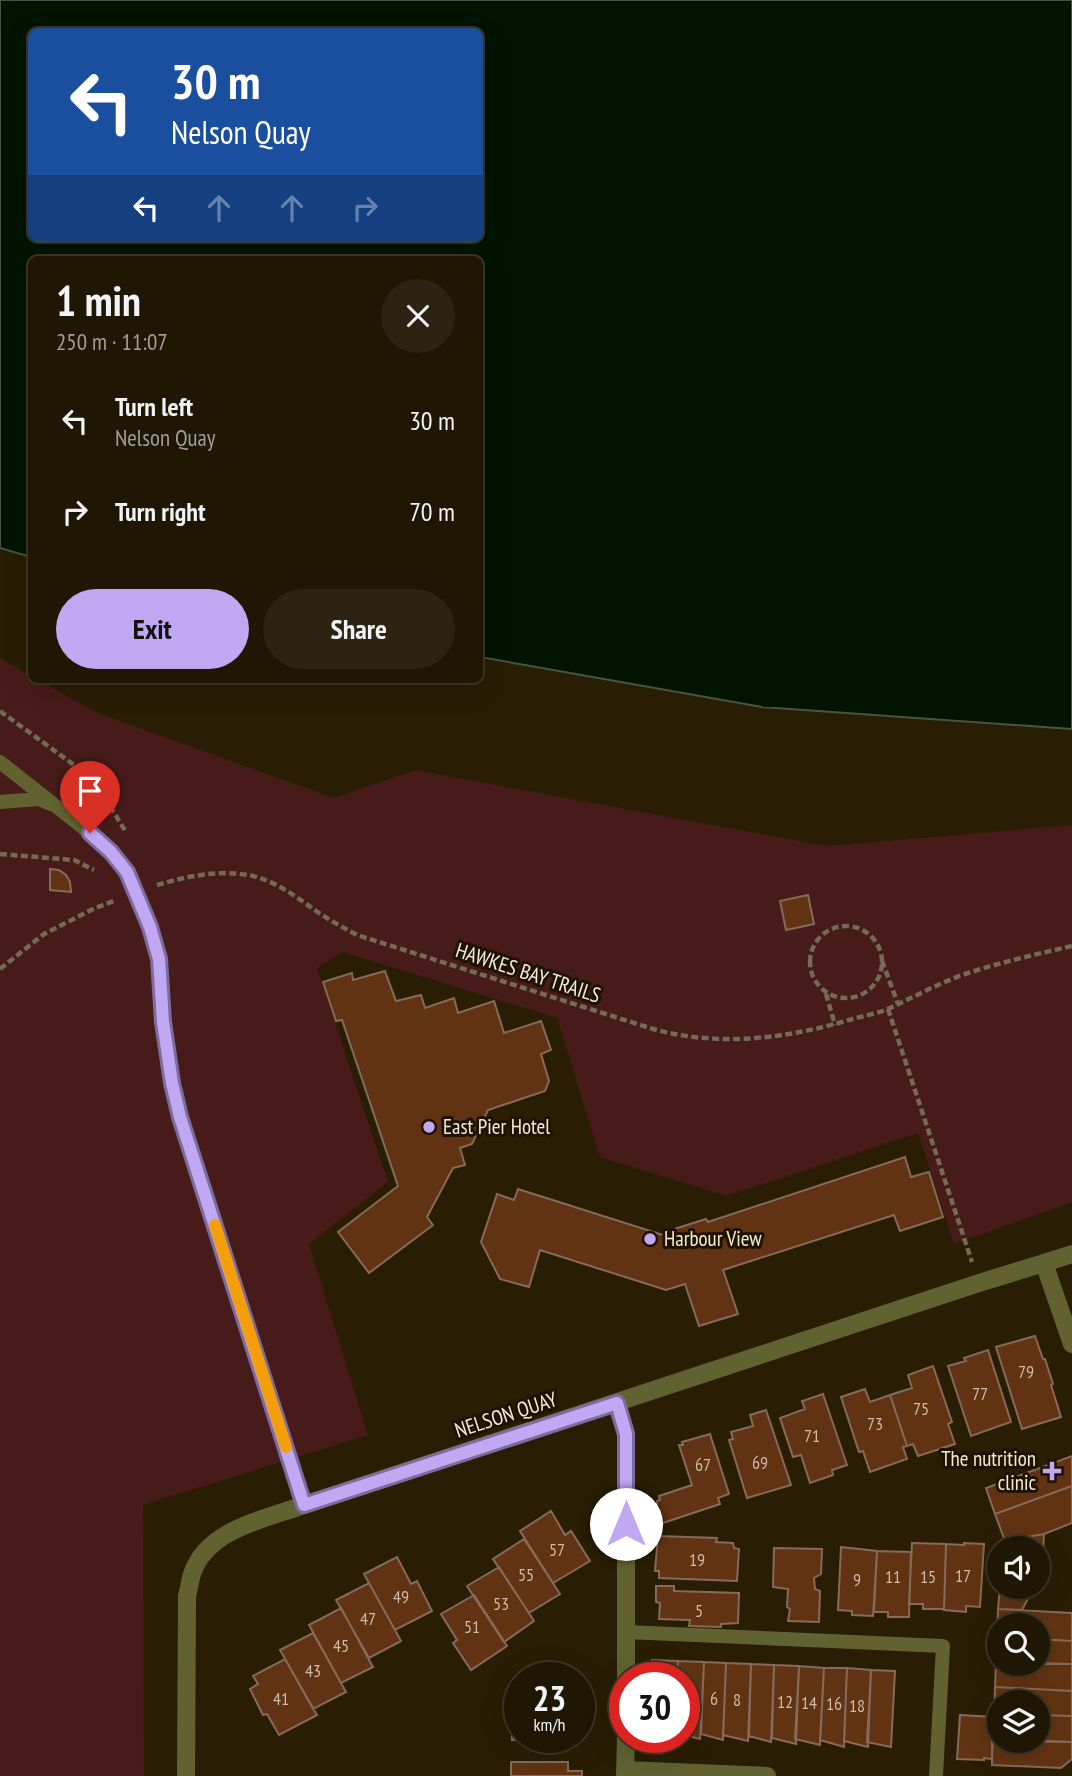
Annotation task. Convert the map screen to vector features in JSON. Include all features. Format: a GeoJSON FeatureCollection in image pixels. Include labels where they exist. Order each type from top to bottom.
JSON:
{"type":"FeatureCollection","features":[{"type":"Feature","properties":{"kind":"street","name":"NELSON QUAY"},"geometry":{"type":"LineString","coordinates":[[186,1776],[187,1596],[192,1573],[202,1556],[212,1544],[227,1534],[304,1505],[1072,1254]]}},
{"type":"Feature","properties":{"kind":"street"},"geometry":{"type":"LineString","coordinates":[[1044,1263],[1072,1343]]}},
{"type":"Feature","properties":{"kind":"street"},"geometry":{"type":"LineString","coordinates":[[617,1403],[626,1434],[626,1662]]}},
{"type":"Feature","properties":{"kind":"street"},"geometry":{"type":"LineString","coordinates":[[626,1753],[626,1773],[767,1776]]}},
{"type":"Feature","properties":{"kind":"lane"},"geometry":{"type":"LineString","coordinates":[[0,762],[111,852],[127,872],[136,892],[159,959],[163,1022],[180,1117],[304,1505]]}},
{"type":"Feature","properties":{"kind":"lane"},"geometry":{"type":"LineString","coordinates":[[0,802],[39,799],[58,807]]}},
{"type":"Feature","properties":{"kind":"lane"},"geometry":{"type":"LineString","coordinates":[[626,1632],[943,1646],[936,1776]]}},
{"type":"Feature","properties":{"kind":"path"},"geometry":{"type":"LineString","coordinates":[[0,711],[81,770],[98,787],[129,838]]}},
{"type":"Feature","properties":{"kind":"path"},"geometry":{"type":"LineString","coordinates":[[0,853],[74,860],[97,872]]}},
{"type":"Feature","properties":{"kind":"path","name":"HAWKES BAY TRAILS"},"geometry":{"type":"LineString","coordinates":[[136,892],[189,876],[220,873],[254,876],[286,890],[357,935],[674,1035],[726,1040],[779,1037],[835,1024],[888,1009],[966,973],[1072,946]]}},
{"type":"Feature","properties":{"kind":"path"},"geometry":{"type":"LineString","coordinates":[[0,969],[44,934],[95,908],[118,900],[112,889]]}},
{"type":"Feature","properties":{"kind":"path"},"geometry":{"type":"LineString","coordinates":[[835,1024],[826,994],[812,975],[810,963],[811,950],[818,940],[827,931],[839,927],[851,926],[863,930],[873,938],[898,1004]]}},
{"type":"Feature","properties":{"kind":"path"},"geometry":{"type":"LineString","coordinates":[[826,994],[849,999],[869,990],[876,983],[882,960]]}},
{"type":"Feature","properties":{"kind":"path"},"geometry":{"type":"LineString","coordinates":[[888,1009],[979,1283]]}},
{"type":"Feature","properties":{"kind":"shaded area"},"geometry":{"type":"Polygon","coordinates":[[[0,0],[1072,0],[1072,729],[762,707],[483,658],[483,256],[28,256],[28,556],[0,548],[0,0]]]}},
{"type":"Feature","properties":{"kind":"shaded area"},"geometry":{"type":"Polygon","coordinates":[[[0,658],[28,674],[28,683],[44,683],[95,712],[334,798],[415,770],[827,846],[1072,825],[1072,1202],[954,1244],[918,1133],[727,1196],[600,1157],[557,1018],[343,952],[317,968],[388,1182],[309,1244],[368,1435],[143,1505],[144,1776],[0,1776],[0,658]]]}},
{"type":"Feature","properties":{"kind":"building"},"geometry":{"type":"Polygon","coordinates":[[[50,869],[59,870],[66,875],[71,892],[50,890],[50,869]]]}},
{"type":"Feature","properties":{"kind":"building"},"geometry":{"type":"Polygon","coordinates":[[[808,895],[814,924],[786,930],[780,901],[808,895]]]}},
{"type":"Feature","properties":{"kind":"building","name":"East Pier Hotel"},"geometry":{"type":"Polygon","coordinates":[[[385,971],[396,1001],[421,995],[425,1008],[454,998],[458,1013],[494,1001],[504,1033],[541,1021],[551,1050],[541,1054],[549,1081],[545,1091],[488,1110],[472,1144],[460,1148],[465,1165],[453,1168],[427,1217],[433,1225],[369,1273],[338,1232],[398,1186],[342,1020],[336,1021],[323,982],[352,973],[353,980],[385,971]]]}},
{"type":"Feature","properties":{"kind":"building","name":"Harbour View"},"geometry":{"type":"Polygon","coordinates":[[[905,1157],[911,1177],[929,1172],[943,1217],[900,1231],[894,1215],[723,1270],[738,1314],[699,1326],[685,1284],[666,1290],[540,1250],[529,1287],[500,1279],[481,1242],[497,1194],[514,1200],[518,1189],[666,1236],[669,1235],[668,1231],[706,1219],[708,1222],[905,1157]]]}},
{"type":"Feature","properties":{"kind":"building"},"geometry":{"type":"Polygon","coordinates":[[[1035,1336],[1045,1359],[1061,1417],[1022,1429],[996,1347],[1035,1336]]]}},
{"type":"Feature","properties":{"kind":"building"},"geometry":{"type":"Polygon","coordinates":[[[988,1350],[1011,1422],[971,1436],[948,1366],[988,1350]]]}},
{"type":"Feature","properties":{"kind":"building"},"geometry":{"type":"Polygon","coordinates":[[[933,1366],[952,1422],[948,1424],[955,1444],[918,1456],[913,1444],[907,1446],[890,1395],[912,1388],[908,1375],[933,1366]]]}},
{"type":"Feature","properties":{"kind":"building"},"geometry":{"type":"Polygon","coordinates":[[[865,1389],[870,1402],[890,1395],[907,1446],[903,1447],[907,1459],[870,1472],[863,1451],[859,1452],[841,1397],[865,1389]]]}},
{"type":"Feature","properties":{"kind":"building"},"geometry":{"type":"Polygon","coordinates":[[[823,1394],[847,1465],[832,1470],[833,1475],[810,1483],[801,1455],[793,1457],[780,1418],[805,1409],[802,1401],[823,1394]]]}},
{"type":"Feature","properties":{"kind":"building"},"geometry":{"type":"Polygon","coordinates":[[[766,1410],[791,1485],[747,1498],[729,1440],[733,1439],[731,1432],[753,1426],[750,1415],[766,1410]]]}},
{"type":"Feature","properties":{"kind":"building"},"geometry":{"type":"Polygon","coordinates":[[[710,1434],[729,1494],[718,1498],[720,1504],[657,1525],[659,1496],[692,1485],[679,1445],[710,1434]]]}},
{"type":"Feature","properties":{"kind":"building","name":"The nutrition clinic"},"geometry":{"type":"Polygon","coordinates":[[[1072,1456],[1072,1486],[995,1514],[986,1488],[1072,1456]]]}},
{"type":"Feature","properties":{"kind":"building"},"geometry":{"type":"Polygon","coordinates":[[[1072,1486],[1072,1523],[1044,1534],[1003,1536],[995,1514],[1072,1486]]]}},
{"type":"Feature","properties":{"kind":"building"},"geometry":{"type":"Polygon","coordinates":[[[551,1511],[565,1535],[571,1531],[590,1561],[553,1583],[520,1531],[551,1511]]]}},
{"type":"Feature","properties":{"kind":"building"},"geometry":{"type":"Polygon","coordinates":[[[658,1536],[717,1538],[716,1542],[733,1543],[734,1548],[739,1549],[737,1581],[659,1578],[659,1571],[655,1571],[658,1536]]]}},
{"type":"Feature","properties":{"kind":"building"},"geometry":{"type":"Polygon","coordinates":[[[524,1539],[560,1594],[529,1613],[493,1559],[524,1539]]]}},
{"type":"Feature","properties":{"kind":"building"},"geometry":{"type":"Polygon","coordinates":[[[912,1543],[946,1544],[944,1609],[923,1609],[923,1604],[909,1604],[912,1543]]]}},
{"type":"Feature","properties":{"kind":"building"},"geometry":{"type":"Polygon","coordinates":[[[946,1544],[984,1544],[980,1607],[966,1606],[966,1612],[944,1610],[946,1544]]]}},
{"type":"Feature","properties":{"kind":"building"},"geometry":{"type":"Polygon","coordinates":[[[841,1547],[877,1551],[873,1616],[852,1615],[852,1611],[838,1610],[841,1547]]]}},
{"type":"Feature","properties":{"kind":"building"},"geometry":{"type":"Polygon","coordinates":[[[774,1548],[822,1549],[821,1574],[814,1578],[815,1589],[820,1591],[819,1622],[788,1621],[788,1589],[773,1587],[774,1548]]]}},
{"type":"Feature","properties":{"kind":"building"},"geometry":{"type":"Polygon","coordinates":[[[877,1551],[911,1552],[909,1617],[888,1617],[888,1612],[874,1612],[877,1551]]]}},
{"type":"Feature","properties":{"kind":"building"},"geometry":{"type":"Polygon","coordinates":[[[397,1557],[411,1584],[417,1581],[432,1611],[395,1630],[364,1574],[397,1557]]]}},
{"type":"Feature","properties":{"kind":"building"},"geometry":{"type":"Polygon","coordinates":[[[499,1567],[534,1621],[504,1642],[467,1586],[499,1567]]]}},
{"type":"Feature","properties":{"kind":"building"},"geometry":{"type":"Polygon","coordinates":[[[369,1583],[401,1641],[369,1658],[336,1600],[369,1583]]]}},
{"type":"Feature","properties":{"kind":"building"},"geometry":{"type":"Polygon","coordinates":[[[656,1586],[674,1586],[674,1591],[739,1593],[738,1623],[721,1624],[721,1627],[689,1626],[690,1620],[659,1619],[660,1603],[656,1602],[656,1586]]]}},
{"type":"Feature","properties":{"kind":"building"},"geometry":{"type":"Polygon","coordinates":[[[474,1595],[507,1646],[471,1670],[453,1643],[457,1640],[441,1614],[474,1595]]]}},
{"type":"Feature","properties":{"kind":"building"},"geometry":{"type":"Polygon","coordinates":[[[999,1599],[1028,1599],[1022,1610],[998,1609],[999,1599]]]}},
{"type":"Feature","properties":{"kind":"building"},"geometry":{"type":"Polygon","coordinates":[[[341,1608],[373,1667],[341,1683],[309,1625],[341,1608]]]}},
{"type":"Feature","properties":{"kind":"building"},"geometry":{"type":"Polygon","coordinates":[[[998,1609],[1072,1613],[1072,1641],[1050,1640],[1050,1613],[998,1613],[998,1609]]]}},
{"type":"Feature","properties":{"kind":"building"},"geometry":{"type":"Polygon","coordinates":[[[313,1633],[346,1692],[313,1709],[280,1650],[313,1633]]]}},
{"type":"Feature","properties":{"kind":"building"},"geometry":{"type":"Polygon","coordinates":[[[1050,1640],[1072,1641],[1072,1664],[1050,1663],[1050,1640]]]}},
{"type":"Feature","properties":{"kind":"building"},"geometry":{"type":"Polygon","coordinates":[[[285,1659],[317,1715],[279,1735],[267,1714],[263,1715],[250,1689],[258,1684],[253,1676],[285,1659]]]}},
{"type":"Feature","properties":{"kind":"building"},"geometry":{"type":"Polygon","coordinates":[[[652,1660],[678,1661],[678,1662],[652,1660]]]}},
{"type":"Feature","properties":{"kind":"building"},"geometry":{"type":"Polygon","coordinates":[[[678,1661],[704,1662],[700,1739],[700,1662],[678,1661]]]}},
{"type":"Feature","properties":{"kind":"building"},"geometry":{"type":"Polygon","coordinates":[[[704,1662],[726,1663],[723,1740],[701,1734],[704,1662]]]}},
{"type":"Feature","properties":{"kind":"building"},"geometry":{"type":"Polygon","coordinates":[[[726,1663],[751,1664],[748,1741],[723,1735],[726,1663]]]}},
{"type":"Feature","properties":{"kind":"building"},"geometry":{"type":"Polygon","coordinates":[[[751,1664],[774,1665],[771,1742],[749,1736],[751,1664]]]}},
{"type":"Feature","properties":{"kind":"building"},"geometry":{"type":"Polygon","coordinates":[[[1050,1664],[1072,1664],[1072,1691],[995,1687],[995,1676],[1050,1676],[1050,1664]]]}},
{"type":"Feature","properties":{"kind":"building"},"geometry":{"type":"Polygon","coordinates":[[[774,1665],[799,1666],[796,1744],[772,1738],[774,1665]]]}},
{"type":"Feature","properties":{"kind":"building"},"geometry":{"type":"Polygon","coordinates":[[[799,1666],[824,1668],[820,1745],[795,1739],[799,1666]]]}},
{"type":"Feature","properties":{"kind":"building"},"geometry":{"type":"Polygon","coordinates":[[[824,1668],[847,1668],[844,1747],[820,1740],[824,1668]]]}},
{"type":"Feature","properties":{"kind":"building"},"geometry":{"type":"Polygon","coordinates":[[[847,1668],[871,1670],[868,1747],[844,1741],[847,1668]]]}},
{"type":"Feature","properties":{"kind":"building"},"geometry":{"type":"Polygon","coordinates":[[[871,1670],[895,1671],[891,1747],[867,1742],[871,1670]]]}},
{"type":"Feature","properties":{"kind":"building"},"geometry":{"type":"Polygon","coordinates":[[[995,1687],[1072,1691],[1072,1716],[1050,1715],[1050,1690],[995,1690],[995,1687]]]}},
{"type":"Feature","properties":{"kind":"building"},"geometry":{"type":"Polygon","coordinates":[[[960,1715],[987,1717],[987,1753],[992,1753],[992,1759],[957,1759],[960,1715]]]}},
{"type":"Feature","properties":{"kind":"building"},"geometry":{"type":"Polygon","coordinates":[[[1050,1715],[1072,1716],[1072,1742],[1050,1741],[1050,1715]]]}},
{"type":"Feature","properties":{"kind":"building"},"geometry":{"type":"Polygon","coordinates":[[[1050,1742],[1072,1742],[1072,1759],[1061,1768],[992,1765],[992,1753],[1050,1753],[1050,1742]]]}},
{"type":"Feature","properties":{"kind":"building"},"geometry":{"type":"Polygon","coordinates":[[[511,1762],[568,1762],[568,1771],[582,1771],[582,1776],[511,1776],[511,1762]]]}},
{"type":"Feature","properties":{"kind":"slow traffic"},"geometry":{"type":"LineString","coordinates":[[215,1225],[286,1447]]}},
{"type":"Feature","properties":{"kind":"place","name":"East Pier Hotel"},"geometry":{"type":"Point","coordinates":[429,1127]}},
{"type":"Feature","properties":{"kind":"place","name":"Harbour View"},"geometry":{"type":"Point","coordinates":[650,1239]}},
{"type":"Feature","properties":{"kind":"place","name":"The nutrition clinic"},"geometry":{"type":"Point","coordinates":[1052,1471]}},
{"type":"Feature","properties":{"kind":"route"},"geometry":{"type":"LineString","coordinates":[[90,833],[111,852],[127,872],[150,927],[159,959],[163,1022],[180,1117],[304,1505],[617,1403],[626,1434],[626,1524]]}}]}
